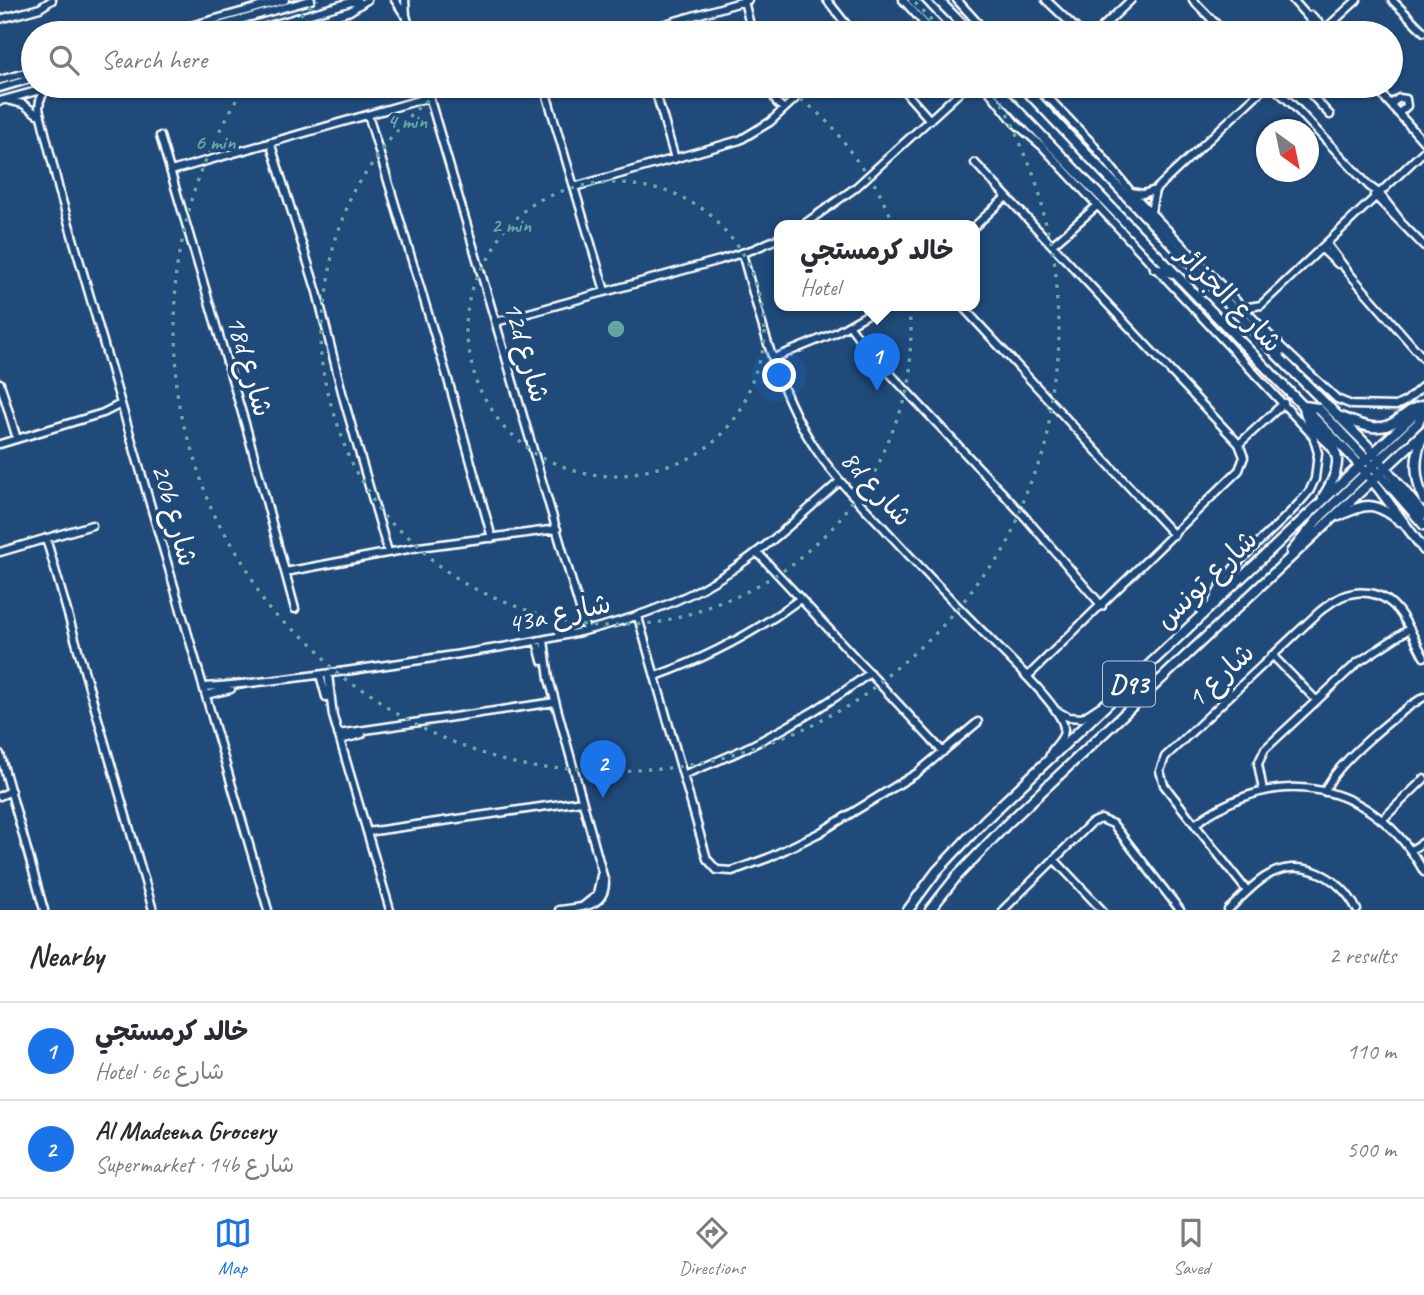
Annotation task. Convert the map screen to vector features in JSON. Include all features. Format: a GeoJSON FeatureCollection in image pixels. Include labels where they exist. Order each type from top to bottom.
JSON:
{"type":"FeatureCollection","features":[{"type":"Feature","properties":{"kind":"main road"},"geometry":{"type":"LineString","coordinates":[[914,0],[933,21]]}},
{"type":"Feature","properties":{"kind":"main road"},"geometry":{"type":"LineString","coordinates":[[938,0],[959,21]]}},
{"type":"Feature","properties":{"kind":"main road"},"geometry":{"type":"LineString","coordinates":[[925,13],[925,21]]}},
{"type":"Feature","properties":{"kind":"main road","name":"شارع الجزائر"},"geometry":{"type":"LineString","coordinates":[[1005,98],[1362,469],[1379,474],[1424,515]]}},
{"type":"Feature","properties":{"kind":"main road","name":"شارع الجزائر"},"geometry":{"type":"LineString","coordinates":[[1033,98],[1334,414],[1373,459],[1407,527],[1424,550]]}},
{"type":"Feature","properties":{"kind":"main road"},"geometry":{"type":"LineString","coordinates":[[1155,268],[1172,273]]}},
{"type":"Feature","properties":{"kind":"main road"},"geometry":{"type":"LineString","coordinates":[[1279,344],[1280,358]]}},
{"type":"Feature","properties":{"kind":"main road"},"geometry":{"type":"LineString","coordinates":[[1317,507],[1335,477],[1337,462],[1332,446],[1307,419],[1304,406],[1318,408],[1373,459]]}},
{"type":"Feature","properties":{"kind":"main road"},"geometry":{"type":"LineString","coordinates":[[1334,414],[1364,426],[1379,428],[1392,424],[1411,409],[1424,406]]}},
{"type":"Feature","properties":{"kind":"main road","name":"شارع تونس"},"geometry":{"type":"LineString","coordinates":[[908,910],[960,845],[1317,507],[1418,423],[1424,406]]}},
{"type":"Feature","properties":{"kind":"main road"},"geometry":{"type":"LineString","coordinates":[[1424,433],[1417,452],[1416,467],[1417,481],[1424,501]]}},
{"type":"Feature","properties":{"kind":"main road","name":"شارع تونس"},"geometry":{"type":"LineString","coordinates":[[930,910],[990,841],[1424,433]]}},
{"type":"Feature","properties":{"kind":"main road"},"geometry":{"type":"LineString","coordinates":[[1281,566],[1362,469]]}},
{"type":"Feature","properties":{"kind":"main road"},"geometry":{"type":"LineString","coordinates":[[1379,474],[1424,525]]}},
{"type":"Feature","properties":{"kind":"main road"},"geometry":{"type":"LineString","coordinates":[[1332,519],[1356,507],[1371,505],[1384,509],[1407,527]]}},
{"type":"Feature","properties":{"kind":"street"},"geometry":{"type":"LineString","coordinates":[[0,19],[40,8],[52,0]]}},
{"type":"Feature","properties":{"kind":"street"},"geometry":{"type":"LineString","coordinates":[[209,21],[285,0]]}},
{"type":"Feature","properties":{"kind":"street"},"geometry":{"type":"LineString","coordinates":[[237,21],[311,0]]}},
{"type":"Feature","properties":{"kind":"street"},"geometry":{"type":"LineString","coordinates":[[286,21],[358,0]]}},
{"type":"Feature","properties":{"kind":"street"},"geometry":{"type":"LineString","coordinates":[[318,21],[350,12],[367,0]]}},
{"type":"Feature","properties":{"kind":"street"},"geometry":{"type":"LineString","coordinates":[[395,0],[406,15]]}},
{"type":"Feature","properties":{"kind":"street"},"geometry":{"type":"LineString","coordinates":[[405,0],[408,21]]}},
{"type":"Feature","properties":{"kind":"street"},"geometry":{"type":"LineString","coordinates":[[827,0],[844,21]]}},
{"type":"Feature","properties":{"kind":"street"},"geometry":{"type":"LineString","coordinates":[[902,0],[921,21]]}},
{"type":"Feature","properties":{"kind":"street"},"geometry":{"type":"LineString","coordinates":[[957,0],[977,21]]}},
{"type":"Feature","properties":{"kind":"street"},"geometry":{"type":"LineString","coordinates":[[1046,0],[1065,21]]}},
{"type":"Feature","properties":{"kind":"street"},"geometry":{"type":"LineString","coordinates":[[1109,21],[1131,0]]}},
{"type":"Feature","properties":{"kind":"street"},"geometry":{"type":"LineString","coordinates":[[1193,0],[1213,21]]}},
{"type":"Feature","properties":{"kind":"street"},"geometry":{"type":"LineString","coordinates":[[1293,0],[1313,21]]}},
{"type":"Feature","properties":{"kind":"street"},"geometry":{"type":"LineString","coordinates":[[1335,21],[1357,0]]}},
{"type":"Feature","properties":{"kind":"street"},"geometry":{"type":"LineString","coordinates":[[678,21],[746,1],[750,21]]}},
{"type":"Feature","properties":{"kind":"street"},"geometry":{"type":"LineString","coordinates":[[1395,2],[1424,32]]}},
{"type":"Feature","properties":{"kind":"street"},"geometry":{"type":"LineString","coordinates":[[1062,17],[1067,21]]}},
{"type":"Feature","properties":{"kind":"street"},"geometry":{"type":"LineString","coordinates":[[0,80],[21,74]]}},
{"type":"Feature","properties":{"kind":"street"},"geometry":{"type":"LineString","coordinates":[[0,88],[21,82]]}},
{"type":"Feature","properties":{"kind":"street"},"geometry":{"type":"LineString","coordinates":[[3,100],[21,93]]}},
{"type":"Feature","properties":{"kind":"street","name":"20b شارع"},"geometry":{"type":"LineString","coordinates":[[34,98],[44,131]]}},
{"type":"Feature","properties":{"kind":"street","name":"20b شارع"},"geometry":{"type":"LineString","coordinates":[[42,98],[39,104],[44,131],[268,910]]}},
{"type":"Feature","properties":{"kind":"street"},"geometry":{"type":"LineString","coordinates":[[171,171],[427,98]]}},
{"type":"Feature","properties":{"kind":"street","name":"12d شارع"},"geometry":{"type":"LineString","coordinates":[[430,98],[586,630]]}},
{"type":"Feature","properties":{"kind":"street"},"geometry":{"type":"LineString","coordinates":[[548,98],[604,290]]}},
{"type":"Feature","properties":{"kind":"street"},"geometry":{"type":"LineString","coordinates":[[657,98],[675,159]]}},
{"type":"Feature","properties":{"kind":"street"},"geometry":{"type":"LineString","coordinates":[[774,98],[784,109]]}},
{"type":"Feature","properties":{"kind":"street"},"geometry":{"type":"LineString","coordinates":[[574,187],[740,140],[762,127],[796,98]]}},
{"type":"Feature","properties":{"kind":"street"},"geometry":{"type":"LineString","coordinates":[[911,98],[930,120]]}},
{"type":"Feature","properties":{"kind":"street"},"geometry":{"type":"LineString","coordinates":[[810,220],[855,188],[953,98]]}},
{"type":"Feature","properties":{"kind":"street"},"geometry":{"type":"LineString","coordinates":[[995,98],[1284,403],[1317,442],[1313,485],[1305,497],[1227,577],[1215,595],[1212,606]]}},
{"type":"Feature","properties":{"kind":"street"},"geometry":{"type":"LineString","coordinates":[[1047,98],[1091,142],[1131,192],[1243,308],[1337,399],[1352,405],[1399,405],[1424,385]]}},
{"type":"Feature","properties":{"kind":"street"},"geometry":{"type":"LineString","coordinates":[[1131,192],[1143,194],[1155,190],[1253,98]]}},
{"type":"Feature","properties":{"kind":"street"},"geometry":{"type":"LineString","coordinates":[[1285,98],[1424,246]]}},
{"type":"Feature","properties":{"kind":"street"},"geometry":{"type":"LineString","coordinates":[[1288,98],[1292,104]]}},
{"type":"Feature","properties":{"kind":"street"},"geometry":{"type":"LineString","coordinates":[[1317,98],[1330,115]]}},
{"type":"Feature","properties":{"kind":"street"},"geometry":{"type":"LineString","coordinates":[[1385,98],[1422,138]]}},
{"type":"Feature","properties":{"kind":"street"},"geometry":{"type":"LineString","coordinates":[[1391,104],[1399,98],[1406,99],[1407,106],[1399,113]]}},
{"type":"Feature","properties":{"kind":"street"},"geometry":{"type":"LineString","coordinates":[[3,100],[23,104],[37,114]]}},
{"type":"Feature","properties":{"kind":"street"},"geometry":{"type":"LineString","coordinates":[[368,115],[447,376],[492,538]]}},
{"type":"Feature","properties":{"kind":"street","name":"18d شارع"},"geometry":{"type":"LineString","coordinates":[[160,136],[247,430],[295,609]]}},
{"type":"Feature","properties":{"kind":"street"},"geometry":{"type":"LineString","coordinates":[[270,142],[317,292],[344,400],[388,552]]}},
{"type":"Feature","properties":{"kind":"street"},"geometry":{"type":"LineString","coordinates":[[1243,308],[1261,305],[1424,151]]}},
{"type":"Feature","properties":{"kind":"street"},"geometry":{"type":"LineString","coordinates":[[975,163],[1239,444],[1244,457],[1241,468],[1174,536],[1027,677]]}},
{"type":"Feature","properties":{"kind":"street"},"geometry":{"type":"LineString","coordinates":[[1151,212],[1155,190]]}},
{"type":"Feature","properties":{"kind":"street"},"geometry":{"type":"LineString","coordinates":[[980,221],[1006,197]]}},
{"type":"Feature","properties":{"kind":"street"},"geometry":{"type":"LineString","coordinates":[[1052,245],[1098,205]]}},
{"type":"Feature","properties":{"kind":"street"},"geometry":{"type":"LineString","coordinates":[[496,322],[742,253],[774,240]]}},
{"type":"Feature","properties":{"kind":"street"},"geometry":{"type":"LineString","coordinates":[[1324,246],[1424,359]]}},
{"type":"Feature","properties":{"kind":"street","name":"8d شارع"},"geometry":{"type":"LineString","coordinates":[[742,253],[785,391],[801,425],[840,481],[1027,677],[1053,708],[1061,719],[1064,733],[1050,752],[1049,760]]}},
{"type":"Feature","properties":{"kind":"street"},"geometry":{"type":"LineString","coordinates":[[1261,305],[1259,317],[1263,328]]}},
{"type":"Feature","properties":{"kind":"street"},"geometry":{"type":"LineString","coordinates":[[774,358],[850,326],[874,311]]}},
{"type":"Feature","properties":{"kind":"street"},"geometry":{"type":"LineString","coordinates":[[967,311],[1174,536]]}},
{"type":"Feature","properties":{"kind":"street"},"geometry":{"type":"LineString","coordinates":[[850,326],[862,344],[1025,517],[1102,606]]}},
{"type":"Feature","properties":{"kind":"street"},"geometry":{"type":"LineString","coordinates":[[0,383],[17,439]]}},
{"type":"Feature","properties":{"kind":"street"},"geometry":{"type":"LineString","coordinates":[[1239,444],[1284,403]]}},
{"type":"Feature","properties":{"kind":"street"},"geometry":{"type":"LineString","coordinates":[[0,444],[122,407]]}},
{"type":"Feature","properties":{"kind":"street","name":"43a شارع"},"geometry":{"type":"LineString","coordinates":[[205,691],[540,641],[638,617],[700,589],[758,553],[840,481]]}},
{"type":"Feature","properties":{"kind":"street"},"geometry":{"type":"LineString","coordinates":[[0,552],[92,525]]}},
{"type":"Feature","properties":{"kind":"street"},"geometry":{"type":"LineString","coordinates":[[285,572],[388,552],[557,529]]}},
{"type":"Feature","properties":{"kind":"street"},"geometry":{"type":"LineString","coordinates":[[46,538],[153,910]]}},
{"type":"Feature","properties":{"kind":"street"},"geometry":{"type":"LineString","coordinates":[[758,553],[943,752]]}},
{"type":"Feature","properties":{"kind":"street","name":"شارع 1"},"geometry":{"type":"LineString","coordinates":[[1247,891],[1163,782],[1160,771],[1163,761],[1319,612],[1336,599],[1352,592],[1385,597],[1397,608],[1424,657]]}},
{"type":"Feature","properties":{"kind":"street"},"geometry":{"type":"LineString","coordinates":[[656,676],[688,665],[728,646],[800,599]]}},
{"type":"Feature","properties":{"kind":"street"},"geometry":{"type":"LineString","coordinates":[[638,617],[708,859],[710,865],[717,870],[732,871],[768,858],[819,834],[886,794],[978,722]]}},
{"type":"Feature","properties":{"kind":"street"},"geometry":{"type":"LineString","coordinates":[[1263,790],[1259,768],[1261,755],[1357,663],[1409,629]]}},
{"type":"Feature","properties":{"kind":"street"},"geometry":{"type":"LineString","coordinates":[[540,641],[601,873],[599,896],[582,906],[559,910]]}},
{"type":"Feature","properties":{"kind":"street"},"geometry":{"type":"LineString","coordinates":[[1272,655],[1316,701]]}},
{"type":"Feature","properties":{"kind":"street"},"geometry":{"type":"LineString","coordinates":[[685,774],[751,747],[783,730],[870,673]]}},
{"type":"Feature","properties":{"kind":"street"},"geometry":{"type":"LineString","coordinates":[[324,675],[333,716],[390,910]]}},
{"type":"Feature","properties":{"kind":"street"},"geometry":{"type":"LineString","coordinates":[[1325,792],[1335,773],[1395,717],[1424,697]]}},
{"type":"Feature","properties":{"kind":"street"},"geometry":{"type":"LineString","coordinates":[[339,737],[523,707],[554,699]]}},
{"type":"Feature","properties":{"kind":"street"},"geometry":{"type":"LineString","coordinates":[[1053,708],[1068,717],[1082,718],[1105,702],[1114,700]]}},
{"type":"Feature","properties":{"kind":"street"},"geometry":{"type":"LineString","coordinates":[[0,754],[44,910]]}},
{"type":"Feature","properties":{"kind":"street"},"geometry":{"type":"LineString","coordinates":[[1382,819],[1424,779]]}},
{"type":"Feature","properties":{"kind":"street"},"geometry":{"type":"LineString","coordinates":[[1195,824],[1228,802],[1263,790],[1290,787],[1325,792],[1356,803],[1382,819],[1398,833],[1424,872]]}},
{"type":"Feature","properties":{"kind":"street"},"geometry":{"type":"LineString","coordinates":[[0,796],[11,791]]}},
{"type":"Feature","properties":{"kind":"street"},"geometry":{"type":"LineString","coordinates":[[368,835],[581,798]]}},
{"type":"Feature","properties":{"kind":"street"},"geometry":{"type":"LineString","coordinates":[[1003,910],[1091,822],[1101,819],[1108,820],[1180,910]]}},
{"type":"Feature","properties":{"kind":"street"},"geometry":{"type":"LineString","coordinates":[[1411,850],[1424,842]]}},
{"type":"Feature","properties":{"kind":"street"},"geometry":{"type":"LineString","coordinates":[[1054,859],[1102,910]]}},
{"type":"Feature","properties":{"kind":"street"},"geometry":{"type":"LineString","coordinates":[[1228,910],[1270,874],[1289,869],[1307,869],[1325,875],[1341,886],[1357,910]]}},
{"type":"Feature","properties":{"kind":"place","name":"خالد كرمستجي"},"geometry":{"type":"Point","coordinates":[877,391]}},
{"type":"Feature","properties":{"kind":"place","name":"Al Madeena Grocery"},"geometry":{"type":"Point","coordinates":[603,798]}}]}
